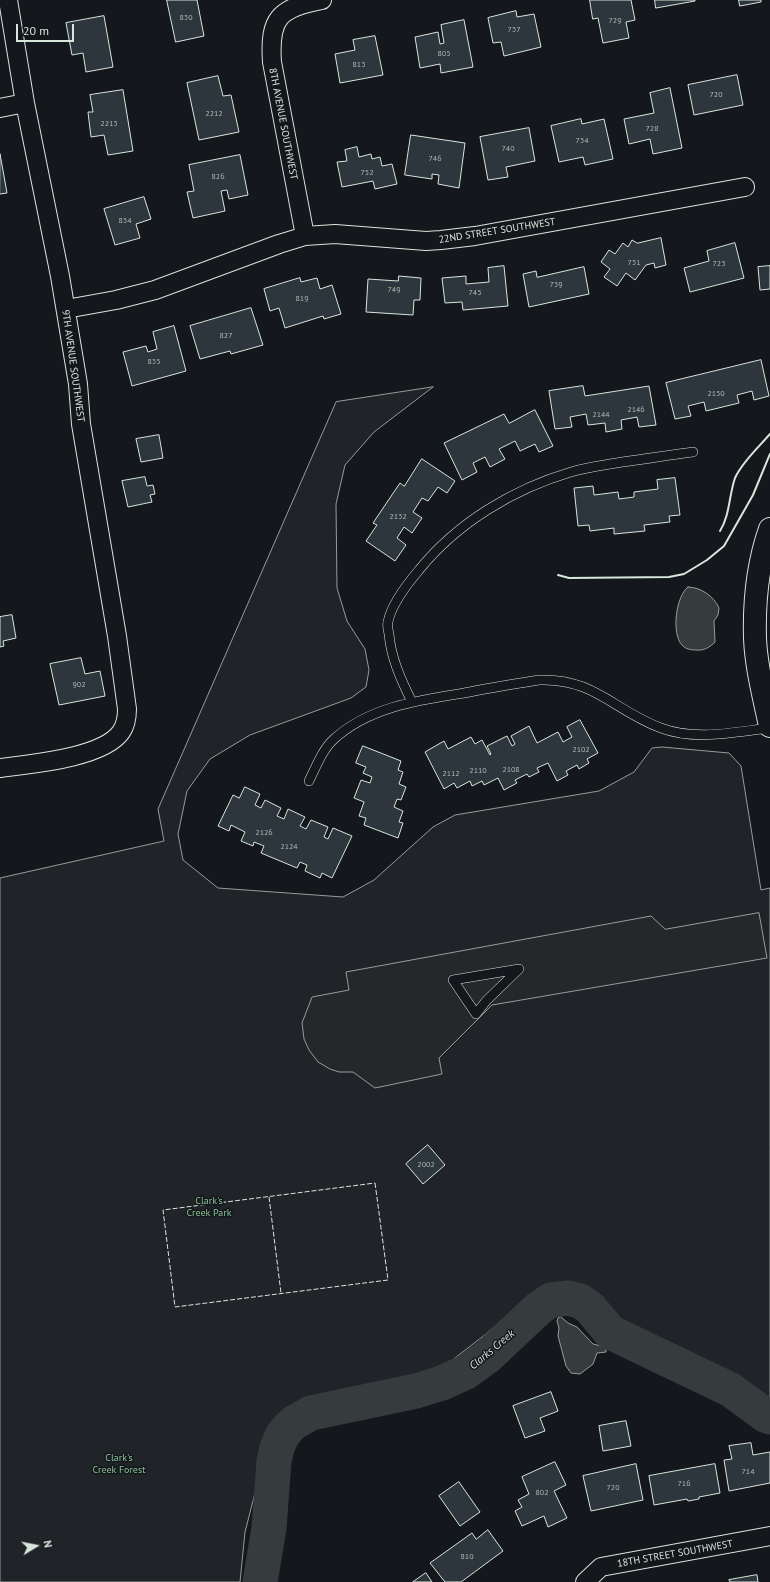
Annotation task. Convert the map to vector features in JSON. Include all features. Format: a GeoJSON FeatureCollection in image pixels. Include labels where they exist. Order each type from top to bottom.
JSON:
{"type":"FeatureCollection","features":[{"type":"Feature","properties":{"kind":"street","name":"9TH AVENUE SOUTHWEST"},"geometry":{"type":"LineString","coordinates":[[0,768],[90,752],[108,744],[121,732],[127,719],[125,685],[81,424],[78,384],[66,309],[25,103],[8,0]]}},
{"type":"Feature","properties":{"kind":"street","name":"8TH AVENUE SOUTHWEST"},"geometry":{"type":"LineString","coordinates":[[305,236],[272,62],[271,44],[272,31],[279,18],[302,5],[322,0]]}},
{"type":"Feature","properties":{"kind":"street"},"geometry":{"type":"LineString","coordinates":[[0,108],[25,103]]}},
{"type":"Feature","properties":{"kind":"street","name":"22ND STREET SOUTHWEST"},"geometry":{"type":"LineString","coordinates":[[66,309],[116,300],[155,290],[279,244],[305,236],[335,234],[413,240],[441,240],[475,236],[745,187]]}},
{"type":"Feature","properties":{"kind":"street"},"geometry":{"type":"LineString","coordinates":[[770,529],[760,567],[756,604],[755,639],[770,727]]}},
{"type":"Feature","properties":{"kind":"street","name":"18TH STREET SOUTHWEST"},"geometry":{"type":"LineString","coordinates":[[585,1582],[601,1567],[770,1536]]}},
{"type":"Feature","properties":{"kind":"lane"},"geometry":{"type":"LineString","coordinates":[[412,702],[396,669],[390,642],[388,622],[396,602],[407,585],[425,562],[448,540],[478,516],[509,497],[543,481],[580,470],[693,452]]}},
{"type":"Feature","properties":{"kind":"lane"},"geometry":{"type":"LineString","coordinates":[[310,781],[321,757],[333,740],[356,722],[412,702],[539,680],[556,679],[586,687],[607,698],[636,717],[662,729],[691,734],[724,733],[770,727]]}},
{"type":"Feature","properties":{"kind":"lane"},"geometry":{"type":"LineString","coordinates":[[519,969],[486,1001],[476,1014],[453,980],[519,969]]}},
{"type":"Feature","properties":{"kind":"green space","name":"Clark's Creek Park"},"geometry":{"type":"Polygon","coordinates":[[[433,387],[374,432],[345,465],[336,504],[337,588],[347,621],[365,649],[369,670],[366,687],[351,698],[250,735],[210,759],[187,791],[178,834],[183,860],[218,888],[343,897],[374,880],[433,827],[455,815],[599,791],[634,772],[652,748],[662,747],[729,753],[741,766],[761,890],[770,888],[770,1407],[731,1380],[623,1331],[610,1322],[593,1300],[583,1291],[576,1287],[559,1285],[547,1288],[519,1305],[486,1334],[432,1374],[370,1390],[311,1402],[286,1416],[269,1440],[265,1454],[245,1532],[240,1582],[0,1582],[0,878],[164,841],[158,809],[336,402],[433,387]]]}},
{"type":"Feature","properties":{"kind":"shaded area"},"geometry":{"type":"Polygon","coordinates":[[[688,587],[702,590],[714,600],[719,608],[718,615],[714,621],[715,642],[702,650],[688,649],[682,645],[677,632],[676,615],[678,606],[680,598],[688,587]]]}},
{"type":"Feature","properties":{"kind":"shaded area"},"geometry":{"type":"Polygon","coordinates":[[[759,913],[767,958],[492,1005],[439,1058],[442,1074],[375,1088],[353,1072],[339,1072],[318,1062],[309,1050],[304,1039],[302,1023],[312,997],[349,990],[346,972],[651,916],[665,929],[759,913]]]}},
{"type":"Feature","properties":{"kind":"shaded area"},"geometry":{"type":"Polygon","coordinates":[[[561,1317],[568,1323],[577,1327],[593,1344],[606,1347],[606,1352],[597,1353],[593,1364],[580,1374],[571,1373],[566,1366],[558,1336],[559,1328],[557,1321],[558,1318],[561,1317]]]}},
{"type":"Feature","properties":{"kind":"building"},"geometry":{"type":"Polygon","coordinates":[[[167,0],[197,0],[204,36],[176,42],[167,0]]]}},
{"type":"Feature","properties":{"kind":"building"},"geometry":{"type":"Polygon","coordinates":[[[590,0],[631,0],[635,20],[626,22],[629,38],[603,43],[598,18],[593,19],[590,0]]]}},
{"type":"Feature","properties":{"kind":"building"},"geometry":{"type":"Polygon","coordinates":[[[655,0],[695,0],[695,1],[656,8],[655,0]]]}},
{"type":"Feature","properties":{"kind":"building"},"geometry":{"type":"Polygon","coordinates":[[[739,0],[761,0],[761,2],[740,6],[739,0]]]}},
{"type":"Feature","properties":{"kind":"building"},"geometry":{"type":"Polygon","coordinates":[[[516,11],[517,17],[534,14],[541,47],[504,56],[501,42],[493,43],[488,18],[516,11]]]}},
{"type":"Feature","properties":{"kind":"building"},"geometry":{"type":"Polygon","coordinates":[[[104,16],[113,67],[86,72],[83,53],[72,55],[66,23],[104,16]]]}},
{"type":"Feature","properties":{"kind":"building"},"geometry":{"type":"Polygon","coordinates":[[[464,20],[473,67],[441,73],[440,64],[420,68],[415,37],[438,32],[440,44],[444,43],[441,25],[464,20]]]}},
{"type":"Feature","properties":{"kind":"building"},"geometry":{"type":"Polygon","coordinates":[[[375,36],[383,75],[340,83],[335,54],[355,50],[353,40],[375,36]]]}},
{"type":"Feature","properties":{"kind":"building"},"geometry":{"type":"Polygon","coordinates":[[[737,75],[743,105],[694,115],[688,85],[737,75]]]}},
{"type":"Feature","properties":{"kind":"building"},"geometry":{"type":"Polygon","coordinates":[[[218,76],[223,96],[231,95],[239,132],[199,140],[187,83],[218,76]]]}},
{"type":"Feature","properties":{"kind":"building"},"geometry":{"type":"Polygon","coordinates":[[[670,88],[682,148],[653,154],[650,139],[629,144],[624,119],[654,113],[650,93],[670,88]]]}},
{"type":"Feature","properties":{"kind":"building"},"geometry":{"type":"Polygon","coordinates":[[[123,90],[133,151],[108,155],[104,135],[91,137],[88,112],[93,112],[90,95],[123,90]]]}},
{"type":"Feature","properties":{"kind":"building"},"geometry":{"type":"Polygon","coordinates":[[[581,119],[582,124],[604,119],[613,159],[585,165],[583,157],[559,162],[551,126],[581,119]]]}},
{"type":"Feature","properties":{"kind":"building"},"geometry":{"type":"Polygon","coordinates":[[[529,128],[535,161],[506,167],[508,177],[488,180],[480,137],[529,128]]]}},
{"type":"Feature","properties":{"kind":"building"},"geometry":{"type":"Polygon","coordinates":[[[411,135],[465,143],[459,188],[438,184],[439,175],[432,174],[432,179],[405,175],[411,135]]]}},
{"type":"Feature","properties":{"kind":"building"},"geometry":{"type":"Polygon","coordinates":[[[357,147],[359,157],[371,154],[372,159],[380,157],[382,166],[392,164],[397,184],[375,189],[373,181],[342,187],[337,162],[347,161],[345,150],[357,147]]]}},
{"type":"Feature","properties":{"kind":"building"},"geometry":{"type":"Polygon","coordinates":[[[0,154],[7,193],[0,194],[0,154]]]}},
{"type":"Feature","properties":{"kind":"building"},"geometry":{"type":"Polygon","coordinates":[[[240,155],[248,195],[229,199],[227,190],[221,191],[225,211],[193,218],[187,192],[194,191],[189,165],[240,155]]]}},
{"type":"Feature","properties":{"kind":"building"},"geometry":{"type":"Polygon","coordinates":[[[144,197],[151,219],[136,224],[140,238],[115,245],[104,209],[144,197]]]}},
{"type":"Feature","properties":{"kind":"building"},"geometry":{"type":"Polygon","coordinates":[[[661,238],[666,265],[655,268],[654,263],[646,265],[635,280],[626,273],[617,286],[604,277],[610,269],[601,262],[609,250],[615,254],[623,243],[628,247],[632,240],[637,243],[661,238]]]}},
{"type":"Feature","properties":{"kind":"building"},"geometry":{"type":"Polygon","coordinates":[[[735,243],[744,278],[690,292],[684,268],[709,261],[707,251],[735,243]]]}},
{"type":"Feature","properties":{"kind":"building"},"geometry":{"type":"Polygon","coordinates":[[[504,266],[508,306],[463,310],[462,302],[445,303],[442,278],[466,276],[466,284],[489,282],[488,268],[504,266]]]}},
{"type":"Feature","properties":{"kind":"building"},"geometry":{"type":"Polygon","coordinates":[[[770,266],[770,289],[760,290],[758,267],[770,266]]]}},
{"type":"Feature","properties":{"kind":"building"},"geometry":{"type":"Polygon","coordinates":[[[584,267],[589,294],[529,307],[523,274],[536,271],[537,277],[584,267]]]}},
{"type":"Feature","properties":{"kind":"building"},"geometry":{"type":"Polygon","coordinates":[[[399,276],[421,278],[420,300],[414,300],[413,315],[366,312],[368,279],[398,281],[399,276]]]}},
{"type":"Feature","properties":{"kind":"building"},"geometry":{"type":"Polygon","coordinates":[[[300,278],[301,282],[317,278],[320,289],[332,285],[341,314],[324,319],[323,316],[285,328],[279,308],[270,311],[264,289],[300,278]]]}},
{"type":"Feature","properties":{"kind":"building"},"geometry":{"type":"Polygon","coordinates":[[[251,308],[263,345],[231,354],[230,351],[200,359],[190,326],[251,308]]]}},
{"type":"Feature","properties":{"kind":"building"},"geometry":{"type":"Polygon","coordinates":[[[174,326],[186,371],[132,386],[123,352],[146,346],[148,352],[157,349],[153,332],[174,326]]]}},
{"type":"Feature","properties":{"kind":"building"},"geometry":{"type":"Polygon","coordinates":[[[761,360],[769,396],[754,400],[752,391],[737,395],[739,403],[706,411],[704,402],[688,406],[691,416],[675,419],[666,383],[761,360]]]}},
{"type":"Feature","properties":{"kind":"building"},"geometry":{"type":"Polygon","coordinates":[[[583,386],[585,396],[649,386],[656,425],[639,427],[637,417],[621,420],[622,429],[606,432],[605,423],[588,425],[586,414],[570,417],[572,427],[555,429],[549,391],[583,386]]]}},
{"type":"Feature","properties":{"kind":"building"},"geometry":{"type":"Polygon","coordinates":[[[535,410],[553,446],[539,452],[535,444],[520,451],[515,441],[499,449],[505,459],[490,467],[485,457],[473,463],[477,472],[462,480],[444,443],[504,414],[509,423],[535,410]]]}},
{"type":"Feature","properties":{"kind":"building"},"geometry":{"type":"Polygon","coordinates":[[[159,435],[163,458],[141,462],[136,439],[159,435]]]}},
{"type":"Feature","properties":{"kind":"building"},"geometry":{"type":"Polygon","coordinates":[[[422,459],[455,481],[447,493],[438,487],[428,501],[422,498],[413,512],[422,518],[412,533],[404,527],[397,538],[406,545],[395,561],[366,541],[377,525],[373,523],[400,483],[404,486],[422,459]]]}},
{"type":"Feature","properties":{"kind":"building"},"geometry":{"type":"Polygon","coordinates":[[[145,477],[147,486],[153,485],[155,494],[150,495],[152,502],[128,507],[122,481],[145,477]]]}},
{"type":"Feature","properties":{"kind":"building"},"geometry":{"type":"Polygon","coordinates":[[[675,478],[680,515],[669,516],[670,522],[644,525],[645,531],[614,534],[614,528],[590,531],[589,525],[578,526],[574,488],[593,486],[594,495],[618,492],[619,499],[634,497],[634,492],[658,489],[657,480],[675,478]]]}},
{"type":"Feature","properties":{"kind":"building"},"geometry":{"type":"Polygon","coordinates":[[[12,615],[16,638],[3,641],[4,646],[0,647],[0,617],[12,615]]]}},
{"type":"Feature","properties":{"kind":"building"},"geometry":{"type":"Polygon","coordinates":[[[81,658],[85,674],[100,671],[105,696],[59,705],[50,664],[81,658]]]}},
{"type":"Feature","properties":{"kind":"building"},"geometry":{"type":"Polygon","coordinates":[[[580,720],[598,753],[587,759],[589,763],[579,769],[577,765],[566,771],[568,775],[557,781],[548,763],[537,768],[539,772],[529,777],[527,774],[515,780],[517,783],[504,790],[498,778],[484,785],[482,781],[472,786],[470,781],[457,788],[454,783],[444,789],[425,752],[444,741],[448,749],[471,737],[475,744],[482,740],[490,755],[491,754],[487,746],[507,736],[512,746],[515,744],[511,736],[529,726],[537,743],[558,732],[563,742],[572,737],[567,727],[580,720]]]}},
{"type":"Feature","properties":{"kind":"building"},"geometry":{"type":"Polygon","coordinates":[[[363,746],[401,761],[398,770],[403,772],[399,784],[406,787],[401,800],[397,799],[394,807],[403,811],[399,822],[403,823],[398,838],[364,825],[366,818],[359,816],[364,802],[354,798],[361,780],[370,783],[372,777],[363,773],[366,767],[356,763],[363,746]]]}},
{"type":"Feature","properties":{"kind":"building"},"geometry":{"type":"Polygon","coordinates":[[[245,787],[260,794],[255,805],[261,808],[265,800],[281,808],[277,816],[284,819],[288,809],[305,817],[300,826],[306,829],[311,820],[328,827],[324,837],[328,839],[333,828],[352,836],[332,878],[322,873],[320,878],[305,871],[307,865],[300,862],[297,868],[261,853],[264,846],[254,842],[253,846],[241,841],[245,832],[231,825],[229,831],[218,826],[233,795],[239,798],[245,787]]]}},
{"type":"Feature","properties":{"kind":"building"},"geometry":{"type":"Polygon","coordinates":[[[428,1145],[445,1165],[423,1184],[406,1164],[428,1145]]]}},
{"type":"Feature","properties":{"kind":"building"},"geometry":{"type":"Polygon","coordinates":[[[551,1392],[558,1411],[540,1418],[545,1431],[525,1438],[513,1406],[551,1392]]]}},
{"type":"Feature","properties":{"kind":"building"},"geometry":{"type":"Polygon","coordinates":[[[626,1421],[631,1446],[603,1451],[599,1426],[626,1421]]]}},
{"type":"Feature","properties":{"kind":"building"},"geometry":{"type":"Polygon","coordinates":[[[751,1443],[753,1455],[770,1452],[770,1483],[729,1491],[724,1460],[732,1459],[729,1446],[751,1443]]]}},
{"type":"Feature","properties":{"kind":"building"},"geometry":{"type":"Polygon","coordinates":[[[555,1462],[566,1485],[554,1491],[567,1518],[548,1527],[544,1516],[522,1526],[515,1511],[522,1507],[518,1500],[529,1494],[522,1477],[555,1462]]]}},
{"type":"Feature","properties":{"kind":"building"},"geometry":{"type":"Polygon","coordinates":[[[636,1464],[643,1500],[591,1511],[583,1476],[636,1464]]]}},
{"type":"Feature","properties":{"kind":"building"},"geometry":{"type":"Polygon","coordinates":[[[715,1464],[720,1493],[699,1497],[699,1499],[688,1501],[687,1499],[654,1505],[649,1476],[715,1464]]]}},
{"type":"Feature","properties":{"kind":"building"},"geometry":{"type":"Polygon","coordinates":[[[459,1482],[480,1512],[460,1526],[439,1496],[459,1482]]]}},
{"type":"Feature","properties":{"kind":"building"},"geometry":{"type":"Polygon","coordinates":[[[488,1530],[503,1551],[461,1582],[445,1582],[430,1563],[472,1533],[476,1539],[488,1530]]]}},
{"type":"Feature","properties":{"kind":"building"},"geometry":{"type":"Polygon","coordinates":[[[426,1573],[432,1582],[413,1582],[426,1573]]]}},
{"type":"Feature","properties":{"kind":"building"},"geometry":{"type":"Polygon","coordinates":[[[757,1575],[758,1582],[730,1582],[729,1580],[757,1575]]]}},
{"type":"Feature","properties":{"kind":"waterway","name":"Clarks Creek"},"geometry":{"type":"LineString","coordinates":[[260,1582],[269,1528],[274,1461],[282,1436],[289,1427],[311,1413],[416,1391],[442,1383],[466,1372],[488,1356],[539,1308],[551,1300],[568,1298],[580,1301],[590,1308],[610,1332],[731,1390],[765,1415],[770,1417]]}},
{"type":"Feature","properties":{"kind":"fence"},"geometry":{"type":"LineString","coordinates":[[375,1183],[388,1280],[175,1307],[163,1210],[375,1183]]}},
{"type":"Feature","properties":{"kind":"fence"},"geometry":{"type":"LineString","coordinates":[[269,1197],[281,1293]]}},
{"type":"Feature","properties":{"kind":"wall"},"geometry":{"type":"LineString","coordinates":[[720,531],[728,512],[733,485],[738,472],[746,460],[770,434]]}},
{"type":"Feature","properties":{"kind":"wall"},"geometry":{"type":"LineString","coordinates":[[558,575],[569,578],[669,577],[684,574],[707,560],[724,546],[753,495],[770,454]]}},
{"type":"Feature","properties":{"kind":"park label","name":"Clark's Creek Forest"},"geometry":{"type":"Point","coordinates":[119,1464]}}]}
